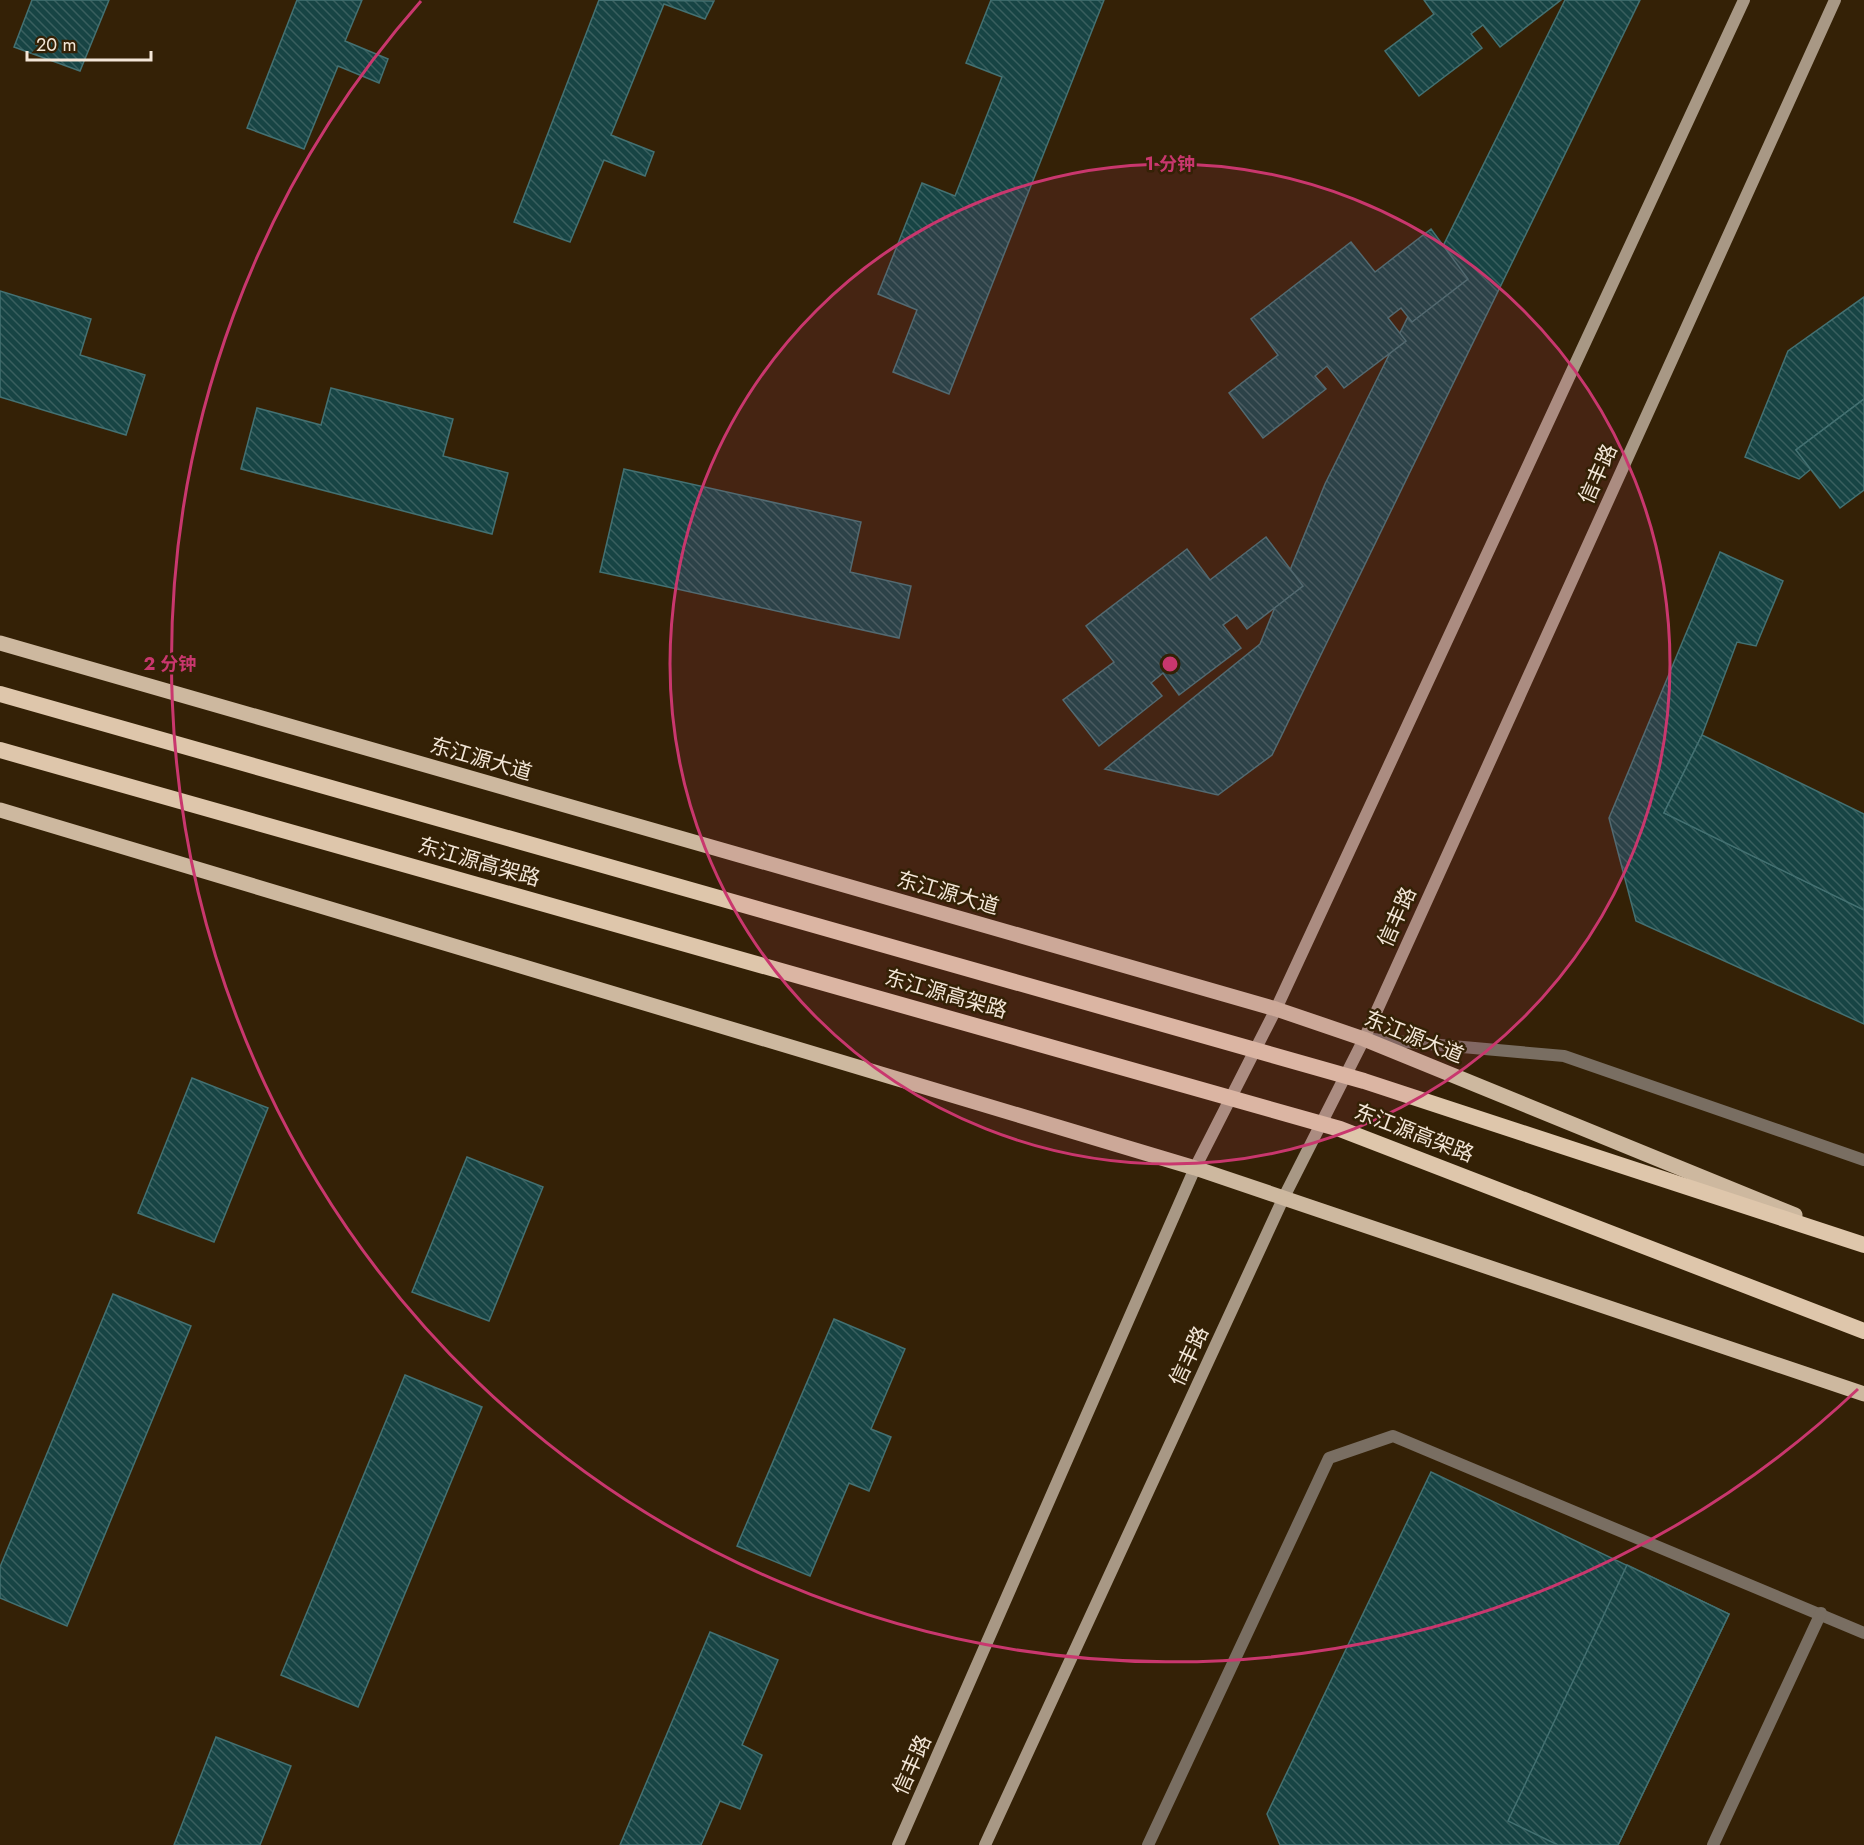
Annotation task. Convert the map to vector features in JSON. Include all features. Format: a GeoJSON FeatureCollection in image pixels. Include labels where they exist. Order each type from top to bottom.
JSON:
{"type":"FeatureCollection","features":[{"type":"Feature","properties":{"kind":"highway","name":"东江源高架路"},"geometry":{"type":"LineString","coordinates":[[0,694],[1364,1081],[1864,1244]]}},
{"type":"Feature","properties":{"kind":"highway","name":"东江源高架路"},"geometry":{"type":"LineString","coordinates":[[0,750],[1340,1129],[1864,1331]]}},
{"type":"Feature","properties":{"kind":"main road","name":"信丰路"},"geometry":{"type":"LineString","coordinates":[[898,1845],[1195,1168],[1276,1009],[1744,0]]}},
{"type":"Feature","properties":{"kind":"main road","name":"信丰路"},"geometry":{"type":"LineString","coordinates":[[985,1845],[1283,1199],[1364,1039],[1835,0]]}},
{"type":"Feature","properties":{"kind":"main road","name":"东江源大道"},"geometry":{"type":"LineString","coordinates":[[0,643],[1276,1009],[1364,1039],[1864,1244]]}},
{"type":"Feature","properties":{"kind":"main road"},"geometry":{"type":"LineString","coordinates":[[0,810],[1195,1168],[1864,1394]]}},
{"type":"Feature","properties":{"kind":"street"},"geometry":{"type":"LineString","coordinates":[[1364,1039],[1564,1056],[1864,1160]]}},
{"type":"Feature","properties":{"kind":"street"},"geometry":{"type":"LineString","coordinates":[[1148,1845],[1329,1458],[1393,1436],[1821,1613],[1864,1633]]}},
{"type":"Feature","properties":{"kind":"street"},"geometry":{"type":"LineString","coordinates":[[1713,1845],[1821,1613]]}},
{"type":"Feature","properties":{"kind":"building"},"geometry":{"type":"Polygon","coordinates":[[[32,0],[109,0],[80,71],[14,47],[32,0]]]}},
{"type":"Feature","properties":{"kind":"building"},"geometry":{"type":"Polygon","coordinates":[[[297,0],[362,0],[345,41],[388,59],[379,83],[338,66],[304,149],[247,128],[297,0]]]}},
{"type":"Feature","properties":{"kind":"building"},"geometry":{"type":"Polygon","coordinates":[[[599,0],[714,1],[705,19],[664,4],[611,135],[654,152],[645,176],[604,160],[570,242],[514,222],[599,0]]]}},
{"type":"Feature","properties":{"kind":"building"},"geometry":{"type":"Polygon","coordinates":[[[991,0],[1104,0],[949,394],[893,372],[917,310],[878,294],[922,183],[955,196],[1002,77],[966,63],[991,0]]]}},
{"type":"Feature","properties":{"kind":"building"},"geometry":{"type":"Polygon","coordinates":[[[1424,0],[1561,0],[1500,47],[1483,25],[1471,34],[1482,48],[1419,96],[1385,51],[1434,14],[1424,0]]]}},
{"type":"Feature","properties":{"kind":"building"},"geometry":{"type":"Polygon","coordinates":[[[1565,0],[1640,0],[1272,755],[1218,795],[1105,769],[1260,644],[1325,484],[1565,0]]]}},
{"type":"Feature","properties":{"kind":"building"},"geometry":{"type":"Polygon","coordinates":[[[1431,229],[1468,279],[1412,322],[1401,308],[1388,318],[1406,341],[1344,388],[1327,366],[1315,376],[1326,389],[1263,438],[1229,393],[1278,355],[1251,319],[1351,242],[1375,272],[1431,229]]]}},
{"type":"Feature","properties":{"kind":"building"},"geometry":{"type":"Polygon","coordinates":[[[0,291],[91,319],[80,355],[145,375],[126,435],[0,397],[0,291]]]}},
{"type":"Feature","properties":{"kind":"building"},"geometry":{"type":"Polygon","coordinates":[[[1864,297],[1864,399],[1796,450],[1811,469],[1799,479],[1745,457],[1788,351],[1864,297]]]}},
{"type":"Feature","properties":{"kind":"building"},"geometry":{"type":"Polygon","coordinates":[[[331,388],[453,419],[443,456],[508,473],[492,534],[241,469],[257,408],[321,425],[331,388]]]}},
{"type":"Feature","properties":{"kind":"building"},"geometry":{"type":"Polygon","coordinates":[[[1864,399],[1864,490],[1840,508],[1796,450],[1864,399]]]}},
{"type":"Feature","properties":{"kind":"building"},"geometry":{"type":"Polygon","coordinates":[[[624,469],[861,522],[850,572],[911,586],[899,638],[600,572],[624,469]]]}},
{"type":"Feature","properties":{"kind":"building"},"geometry":{"type":"Polygon","coordinates":[[[1266,537],[1303,586],[1247,629],[1237,615],[1223,625],[1241,648],[1179,695],[1163,673],[1151,683],[1162,696],[1099,746],[1063,700],[1114,662],[1086,626],[1187,549],[1210,580],[1266,537]]]}},
{"type":"Feature","properties":{"kind":"building"},"geometry":{"type":"Polygon","coordinates":[[[1720,552],[1783,581],[1756,646],[1737,642],[1702,735],[1664,813],[1864,910],[1864,1024],[1636,921],[1609,818],[1720,552]]]}},
{"type":"Feature","properties":{"kind":"building"},"geometry":{"type":"Polygon","coordinates":[[[1702,735],[1864,814],[1864,910],[1664,813],[1702,735]]]}},
{"type":"Feature","properties":{"kind":"building"},"geometry":{"type":"Polygon","coordinates":[[[192,1078],[268,1108],[214,1242],[138,1213],[192,1078]]]}},
{"type":"Feature","properties":{"kind":"building"},"geometry":{"type":"Polygon","coordinates":[[[467,1157],[543,1187],[489,1321],[412,1292],[467,1157]]]}},
{"type":"Feature","properties":{"kind":"building"},"geometry":{"type":"Polygon","coordinates":[[[113,1294],[191,1326],[67,1626],[0,1598],[0,1567],[113,1294]]]}},
{"type":"Feature","properties":{"kind":"building"},"geometry":{"type":"Polygon","coordinates":[[[834,1319],[905,1349],[871,1429],[891,1437],[869,1491],[849,1483],[810,1576],[737,1546],[834,1319]]]}},
{"type":"Feature","properties":{"kind":"building"},"geometry":{"type":"Polygon","coordinates":[[[405,1375],[482,1407],[358,1707],[281,1675],[405,1375]]]}},
{"type":"Feature","properties":{"kind":"building"},"geometry":{"type":"Polygon","coordinates":[[[1431,1472],[1729,1614],[1618,1845],[1280,1845],[1267,1814],[1431,1472]]]}},
{"type":"Feature","properties":{"kind":"building"},"geometry":{"type":"Polygon","coordinates":[[[1627,1565],[1729,1614],[1618,1845],[1558,1845],[1508,1821],[1627,1565]]]}},
{"type":"Feature","properties":{"kind":"building"},"geometry":{"type":"Polygon","coordinates":[[[710,1632],[778,1660],[742,1745],[762,1755],[740,1809],[720,1801],[701,1845],[620,1845],[710,1632]]]}},
{"type":"Feature","properties":{"kind":"building"},"geometry":{"type":"Polygon","coordinates":[[[216,1737],[291,1766],[260,1845],[174,1845],[216,1737]]]}}]}
